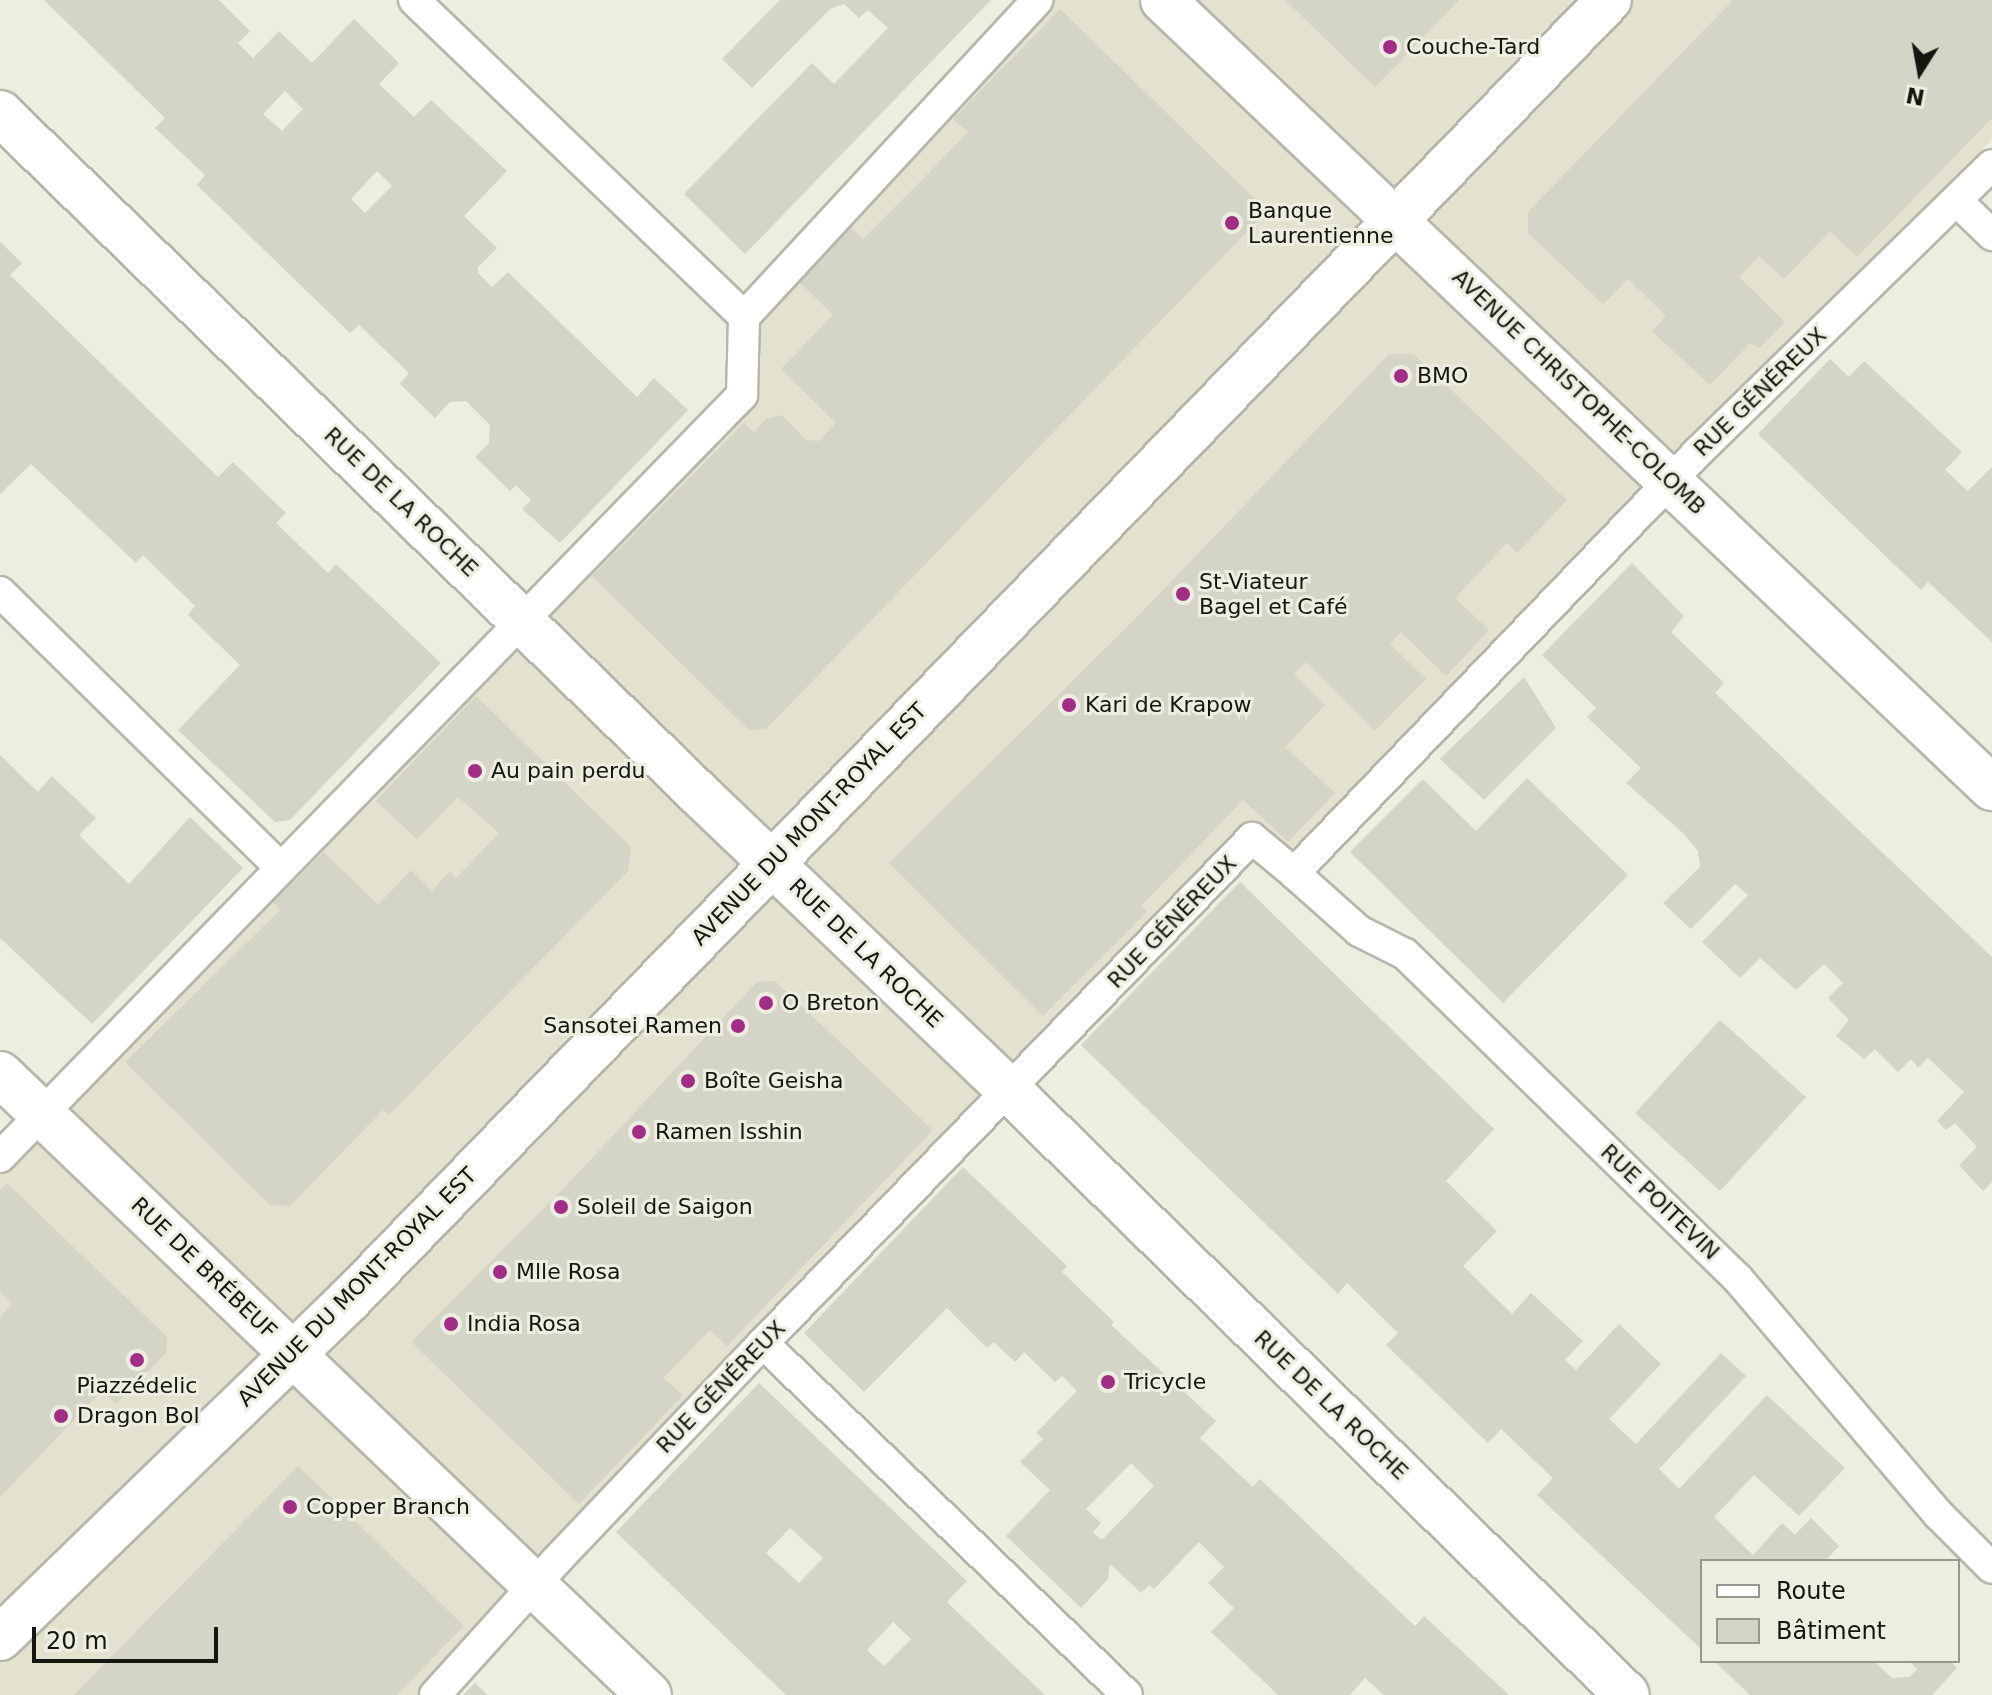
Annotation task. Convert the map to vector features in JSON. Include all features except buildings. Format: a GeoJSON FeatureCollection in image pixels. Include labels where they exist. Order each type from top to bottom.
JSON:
{"type":"FeatureCollection","features":[{"type":"Feature","properties":{"kind":"street","name":"AVENUE CHRISTOPHE-COLOMB"},"geometry":{"type":"LineString","coordinates":[[1163,0],[1397,219],[1992,788]]}},
{"type":"Feature","properties":{"kind":"street","name":"AVENUE DU MONT-ROYAL EST"},"geometry":{"type":"LineString","coordinates":[[0,1638],[295,1355],[1609,0]]}},
{"type":"Feature","properties":{"kind":"street","name":"RUE DE LA ROCHE"},"geometry":{"type":"LineString","coordinates":[[0,113],[1010,1091],[1627,1695]]}},
{"type":"Feature","properties":{"kind":"street","name":"RUE DE BRÉBEUF"},"geometry":{"type":"LineString","coordinates":[[0,1074],[649,1695]]}},
{"type":"Feature","properties":{"kind":"lane"},"geometry":{"type":"LineString","coordinates":[[414,0],[744,317]]}},
{"type":"Feature","properties":{"kind":"lane"},"geometry":{"type":"LineString","coordinates":[[0,1157],[742,395],[744,317],[1038,0]]}},
{"type":"Feature","properties":{"kind":"lane","name":"RUE GÉNÉREUX"},"geometry":{"type":"LineString","coordinates":[[435,1695],[763,1343],[1252,838],[1294,873],[1671,480],[1992,165]]}},
{"type":"Feature","properties":{"kind":"lane"},"geometry":{"type":"LineString","coordinates":[[1957,201],[1992,235]]}},
{"type":"Feature","properties":{"kind":"lane"},"geometry":{"type":"LineString","coordinates":[[0,592],[281,868]]}},
{"type":"Feature","properties":{"kind":"lane","name":"RUE POITEVIN"},"geometry":{"type":"LineString","coordinates":[[1294,873],[1359,931],[1405,954],[1738,1279],[1938,1514],[1992,1568]]}},
{"type":"Feature","properties":{"kind":"lane"},"geometry":{"type":"LineString","coordinates":[[763,1343],[1127,1695]]}},
{"type":"Feature","properties":{"kind":"shaded area"},"geometry":{"type":"Polygon","coordinates":[[[1026,0],[1992,0],[1992,139],[1290,858],[1251,823],[556,1545],[418,1695],[0,1695],[0,1147],[726,400],[726,312],[1026,0]]]}},
{"type":"Feature","properties":{"kind":"place","name":"Couche-Tard"},"geometry":{"type":"Point","coordinates":[1390,47]}},
{"type":"Feature","properties":{"kind":"place","name":"Banque Laurentienne"},"geometry":{"type":"Point","coordinates":[1232,223]}},
{"type":"Feature","properties":{"kind":"place","name":"BMO"},"geometry":{"type":"Point","coordinates":[1401,376]}},
{"type":"Feature","properties":{"kind":"place","name":"St-Viateur Bagel et Café"},"geometry":{"type":"Point","coordinates":[1183,594]}},
{"type":"Feature","properties":{"kind":"place","name":"Kari de Krapow"},"geometry":{"type":"Point","coordinates":[1069,705]}},
{"type":"Feature","properties":{"kind":"place","name":"Au pain perdu"},"geometry":{"type":"Point","coordinates":[475,771]}},
{"type":"Feature","properties":{"kind":"place","name":"O Breton"},"geometry":{"type":"Point","coordinates":[766,1003]}},
{"type":"Feature","properties":{"kind":"place","name":"Sansotei Ramen"},"geometry":{"type":"Point","coordinates":[738,1026]}},
{"type":"Feature","properties":{"kind":"place","name":"Boîte Geisha"},"geometry":{"type":"Point","coordinates":[688,1081]}},
{"type":"Feature","properties":{"kind":"place","name":"Ramen Isshin"},"geometry":{"type":"Point","coordinates":[639,1132]}},
{"type":"Feature","properties":{"kind":"place","name":"Soleil de Saigon"},"geometry":{"type":"Point","coordinates":[561,1207]}},
{"type":"Feature","properties":{"kind":"place","name":"Mlle Rosa"},"geometry":{"type":"Point","coordinates":[500,1272]}},
{"type":"Feature","properties":{"kind":"place","name":"India Rosa"},"geometry":{"type":"Point","coordinates":[451,1324]}},
{"type":"Feature","properties":{"kind":"place","name":"Piazzédelic"},"geometry":{"type":"Point","coordinates":[137,1360]}},
{"type":"Feature","properties":{"kind":"place","name":"Tricycle"},"geometry":{"type":"Point","coordinates":[1108,1382]}},
{"type":"Feature","properties":{"kind":"place","name":"Dragon Bol"},"geometry":{"type":"Point","coordinates":[61,1416]}},
{"type":"Feature","properties":{"kind":"place","name":"Copper Branch"},"geometry":{"type":"Point","coordinates":[290,1507]}}]}
